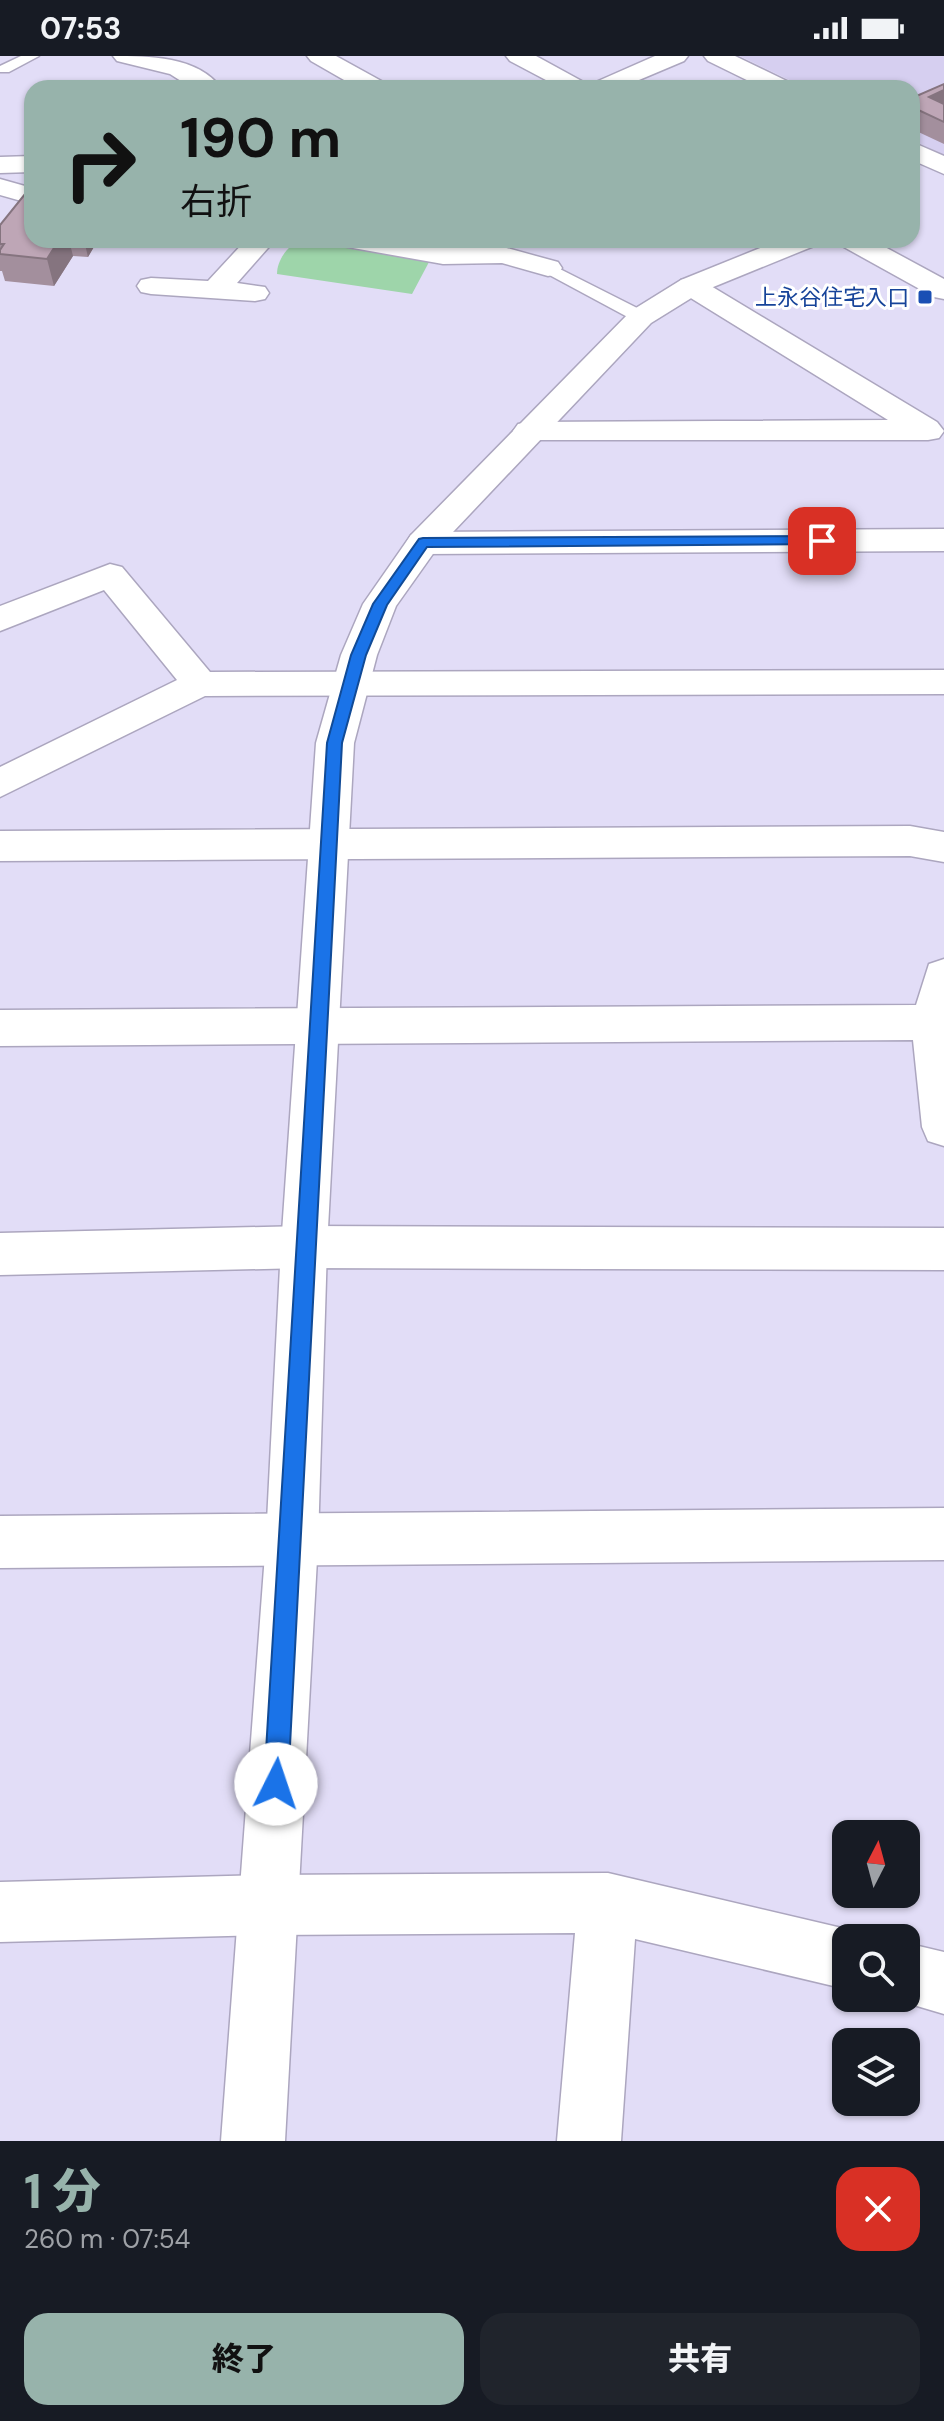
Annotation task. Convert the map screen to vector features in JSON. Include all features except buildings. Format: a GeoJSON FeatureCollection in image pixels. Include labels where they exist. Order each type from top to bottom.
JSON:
{"type":"FeatureCollection","features":[{"type":"Feature","properties":{"kind":"street"},"geometry":{"type":"LineString","coordinates":[[125,56],[178,69],[196,80]]}},
{"type":"Feature","properties":{"kind":"street"},"geometry":{"type":"LineString","coordinates":[[319,56],[362,80]]}},
{"type":"Feature","properties":{"kind":"street"},"geometry":{"type":"LineString","coordinates":[[518,56],[564,80]]}},
{"type":"Feature","properties":{"kind":"street"},"geometry":{"type":"LineString","coordinates":[[618,80],[676,56]]}},
{"type":"Feature","properties":{"kind":"street"},"geometry":{"type":"LineString","coordinates":[[716,56],[766,80]]}},
{"type":"Feature","properties":{"kind":"street"},"geometry":{"type":"LineString","coordinates":[[920,154],[944,166]]}},
{"type":"Feature","properties":{"kind":"street"},"geometry":{"type":"LineString","coordinates":[[0,165],[24,164]]}},
{"type":"Feature","properties":{"kind":"street"},"geometry":{"type":"LineString","coordinates":[[0,187],[24,194]]}},
{"type":"Feature","properties":{"kind":"street"},"geometry":{"type":"LineString","coordinates":[[215,291],[254,248]]}},
{"type":"Feature","properties":{"kind":"street"},"geometry":{"type":"LineString","coordinates":[[400,248],[443,256],[503,255],[548,268]]}},
{"type":"Feature","properties":{"kind":"street"},"geometry":{"type":"LineString","coordinates":[[253,2141],[292,1541],[304,1247],[335,743],[350,684],[380,604],[423,543],[641,317],[691,286],[784,248]]}},
{"type":"Feature","properties":{"kind":"street"},"geometry":{"type":"LineString","coordinates":[[866,248],[944,291]]}},
{"type":"Feature","properties":{"kind":"street"},"geometry":{"type":"LineString","coordinates":[[151,286],[255,293]]}},
{"type":"Feature","properties":{"kind":"street"},"geometry":{"type":"LineString","coordinates":[[691,286],[935,435]]}},
{"type":"Feature","properties":{"kind":"street"},"geometry":{"type":"LineString","coordinates":[[529,431],[935,435]]}},
{"type":"Feature","properties":{"kind":"street"},"geometry":{"type":"LineString","coordinates":[[423,543],[944,540]]}},
{"type":"Feature","properties":{"kind":"street"},"geometry":{"type":"LineString","coordinates":[[0,619],[110,575],[200,684]]}},
{"type":"Feature","properties":{"kind":"street"},"geometry":{"type":"LineString","coordinates":[[0,783],[200,684],[944,682]]}},
{"type":"Feature","properties":{"kind":"street"},"geometry":{"type":"LineString","coordinates":[[0,846],[910,841],[944,847]]}},
{"type":"Feature","properties":{"kind":"street"},"geometry":{"type":"LineString","coordinates":[[944,976],[933,1022],[944,1127]]}},
{"type":"Feature","properties":{"kind":"street"},"geometry":{"type":"LineString","coordinates":[[0,1028],[933,1022]]}},
{"type":"Feature","properties":{"kind":"street"},"geometry":{"type":"LineString","coordinates":[[0,1254],[304,1247],[944,1249]]}},
{"type":"Feature","properties":{"kind":"street"},"geometry":{"type":"LineString","coordinates":[[0,1542],[944,1534]]}},
{"type":"Feature","properties":{"kind":"street"},"geometry":{"type":"LineString","coordinates":[[589,2141],[608,1903]]}},
{"type":"Feature","properties":{"kind":"street"},"geometry":{"type":"LineString","coordinates":[[0,1912],[268,1905],[608,1903],[832,1956]]}},
{"type":"Feature","properties":{"kind":"street"},"geometry":{"type":"LineString","coordinates":[[920,1977],[944,1983]]}},
{"type":"Feature","properties":{"kind":"lane"},"geometry":{"type":"LineString","coordinates":[[4,69],[32,56]]}},
{"type":"Feature","properties":{"kind":"lane"},"geometry":{"type":"LineString","coordinates":[[548,268],[641,317]]}},
{"type":"Feature","properties":{"kind":"shaded area"},"geometry":{"type":"Polygon","coordinates":[[[740,56],[944,56],[944,155],[920,144],[920,80],[790,80],[740,56]]]}},
{"type":"Feature","properties":{"kind":"green space"},"geometry":{"type":"Polygon","coordinates":[[[289,248],[348,248],[429,262],[412,294],[277,274],[289,248]]]}},
{"type":"Feature","properties":{"kind":"place","name":"上永谷住宅入口"},"geometry":{"type":"Point","coordinates":[925,297]}},
{"type":"Feature","properties":{"kind":"route"},"geometry":{"type":"LineString","coordinates":[[276,1784],[292,1541],[304,1247],[335,743],[359,655],[380,604],[423,543],[822,541]]}}]}
